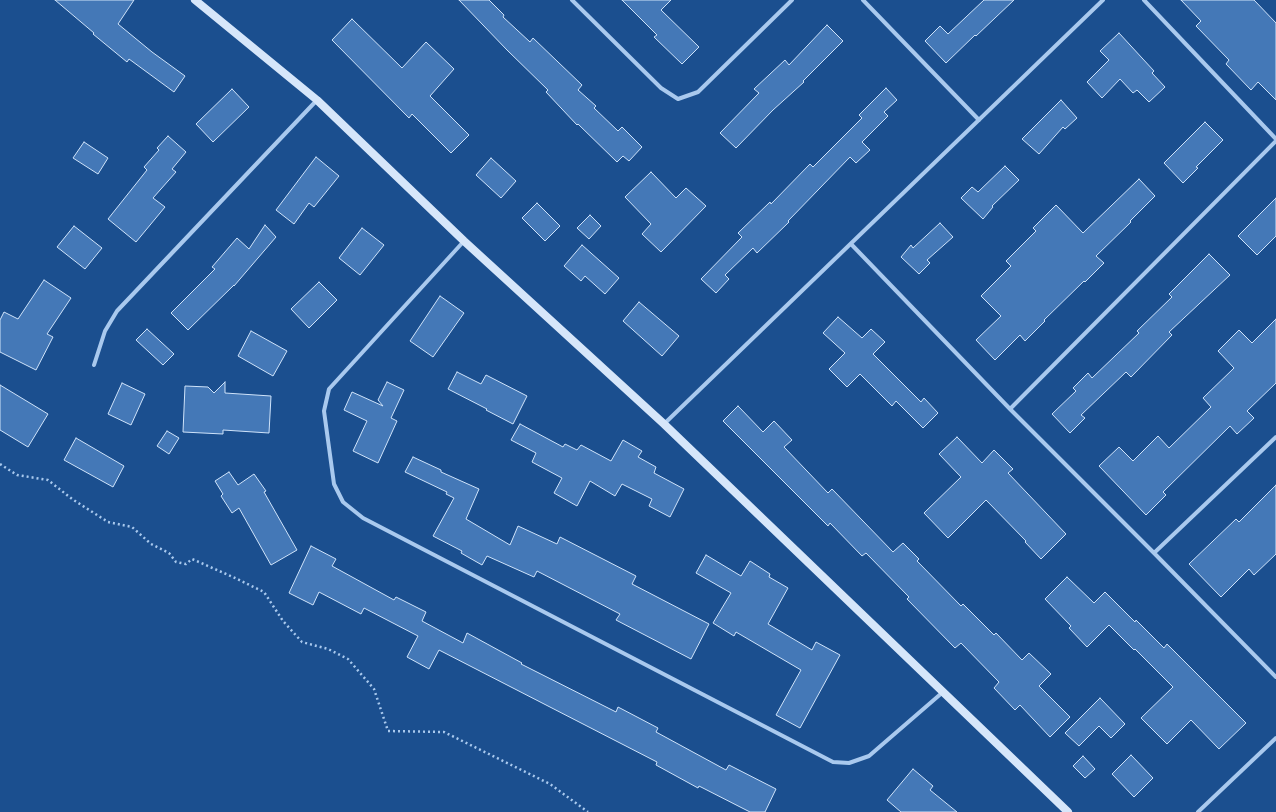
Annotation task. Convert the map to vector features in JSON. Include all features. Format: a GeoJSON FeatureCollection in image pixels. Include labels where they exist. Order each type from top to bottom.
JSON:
{"type":"FeatureCollection","features":[{"type":"Feature","properties":{"kind":"main road"},"geometry":{"type":"LineString","coordinates":[[195,0],[317,100],[464,241],[664,424],[1068,812]]}},
{"type":"Feature","properties":{"kind":"street"},"geometry":{"type":"LineString","coordinates":[[572,0],[661,88],[678,99],[698,92],[792,0]]}},
{"type":"Feature","properties":{"kind":"street"},"geometry":{"type":"LineString","coordinates":[[863,0],[979,120]]}},
{"type":"Feature","properties":{"kind":"street"},"geometry":{"type":"LineString","coordinates":[[664,424],[1103,0]]}},
{"type":"Feature","properties":{"kind":"street"},"geometry":{"type":"LineString","coordinates":[[1010,409],[1276,140],[1144,0]]}},
{"type":"Feature","properties":{"kind":"street"},"geometry":{"type":"LineString","coordinates":[[94,365],[105,332],[117,311],[317,100]]}},
{"type":"Feature","properties":{"kind":"street"},"geometry":{"type":"LineString","coordinates":[[464,241],[329,389],[324,411],[334,484],[343,502],[363,518],[833,762],[849,763],[868,756],[943,692]]}},
{"type":"Feature","properties":{"kind":"street"},"geometry":{"type":"LineString","coordinates":[[851,244],[1010,409],[1276,677]]}},
{"type":"Feature","properties":{"kind":"street"},"geometry":{"type":"LineString","coordinates":[[1154,553],[1276,437]]}},
{"type":"Feature","properties":{"kind":"street"},"geometry":{"type":"LineString","coordinates":[[1198,812],[1276,738]]}},
{"type":"Feature","properties":{"kind":"path"},"geometry":{"type":"LineString","coordinates":[[0,464],[17,475],[48,480],[72,499],[108,522],[132,527],[151,544],[169,553],[176,562],[186,564],[192,559],[234,576],[264,592],[283,621],[302,642],[328,649],[348,659],[374,689],[388,731],[444,732],[550,784],[588,812]]}},
{"type":"Feature","properties":{"kind":"building"},"geometry":{"type":"Polygon","coordinates":[[[55,0],[134,0],[118,24],[152,52],[185,76],[174,92],[129,59],[127,62],[55,0]]]}},
{"type":"Feature","properties":{"kind":"building"},"geometry":{"type":"Polygon","coordinates":[[[459,0],[489,0],[504,15],[503,17],[530,42],[533,38],[582,85],[578,90],[596,106],[594,108],[618,131],[622,127],[642,147],[629,161],[623,156],[617,162],[578,124],[577,125],[546,92],[548,90],[459,0]]]}},
{"type":"Feature","properties":{"kind":"building"},"geometry":{"type":"Polygon","coordinates":[[[622,0],[671,0],[661,10],[699,47],[682,64],[654,37],[657,35],[622,0]]]}},
{"type":"Feature","properties":{"kind":"building"},"geometry":{"type":"Polygon","coordinates":[[[984,0],[1014,0],[946,63],[925,41],[940,26],[948,34],[984,0]]]}},
{"type":"Feature","properties":{"kind":"building"},"geometry":{"type":"Polygon","coordinates":[[[1181,0],[1254,0],[1276,23],[1276,100],[1258,82],[1251,90],[1226,64],[1229,60],[1196,26],[1201,21],[1181,0]]]}},
{"type":"Feature","properties":{"kind":"building"},"geometry":{"type":"Polygon","coordinates":[[[352,19],[402,68],[426,42],[454,69],[430,96],[469,135],[451,153],[412,114],[409,118],[332,40],[352,19]]]}},
{"type":"Feature","properties":{"kind":"building"},"geometry":{"type":"Polygon","coordinates":[[[827,25],[843,41],[803,81],[804,82],[773,110],[736,148],[720,133],[759,93],[754,89],[785,60],[789,65],[827,25]]]}},
{"type":"Feature","properties":{"kind":"building"},"geometry":{"type":"Polygon","coordinates":[[[1119,33],[1154,71],[1152,73],[1165,87],[1149,102],[1137,90],[1133,93],[1120,79],[1102,98],[1087,82],[1109,60],[1100,51],[1119,33]]]}},
{"type":"Feature","properties":{"kind":"building"},"geometry":{"type":"Polygon","coordinates":[[[886,88],[897,100],[884,112],[888,116],[862,142],[870,150],[856,163],[850,157],[788,221],[789,222],[757,253],[753,248],[725,275],[729,279],[716,293],[701,279],[742,237],[738,233],[770,202],[771,204],[810,164],[813,167],[862,118],[859,115],[886,88]]]}},
{"type":"Feature","properties":{"kind":"building"},"geometry":{"type":"Polygon","coordinates":[[[232,89],[249,107],[213,142],[196,124],[232,89]]]}},
{"type":"Feature","properties":{"kind":"building"},"geometry":{"type":"Polygon","coordinates":[[[1061,100],[1077,118],[1065,129],[1063,127],[1039,154],[1022,139],[1061,100]]]}},
{"type":"Feature","properties":{"kind":"building"},"geometry":{"type":"Polygon","coordinates":[[[1205,122],[1223,140],[1196,167],[1198,168],[1183,183],[1164,163],[1205,122]]]}},
{"type":"Feature","properties":{"kind":"building"},"geometry":{"type":"Polygon","coordinates":[[[168,136],[186,152],[172,169],[176,172],[153,198],[165,207],[136,242],[108,219],[147,170],[144,167],[159,150],[157,148],[168,136]]]}},
{"type":"Feature","properties":{"kind":"building"},"geometry":{"type":"Polygon","coordinates":[[[84,142],[108,158],[98,174],[73,158],[84,142]]]}},
{"type":"Feature","properties":{"kind":"building"},"geometry":{"type":"Polygon","coordinates":[[[316,157],[339,176],[314,207],[309,203],[294,224],[276,210],[316,157]]]}},
{"type":"Feature","properties":{"kind":"building"},"geometry":{"type":"Polygon","coordinates":[[[491,158],[516,181],[501,198],[476,175],[491,158]]]}},
{"type":"Feature","properties":{"kind":"building"},"geometry":{"type":"Polygon","coordinates":[[[1005,166],[1019,180],[992,206],[993,207],[983,219],[961,198],[972,187],[978,192],[1005,166]]]}},
{"type":"Feature","properties":{"kind":"building"},"geometry":{"type":"Polygon","coordinates":[[[651,172],[676,198],[686,188],[706,206],[661,252],[642,234],[651,224],[625,197],[651,172]]]}},
{"type":"Feature","properties":{"kind":"building"},"geometry":{"type":"Polygon","coordinates":[[[1139,179],[1155,196],[1096,256],[1104,263],[1044,320],[1045,321],[1025,341],[1020,335],[995,360],[976,340],[1001,316],[981,296],[1011,266],[1006,261],[1036,231],[1033,228],[1056,205],[1083,233],[1139,179]]]}},
{"type":"Feature","properties":{"kind":"building"},"geometry":{"type":"Polygon","coordinates":[[[1276,198],[1276,236],[1257,255],[1238,236],[1276,198]]]}},
{"type":"Feature","properties":{"kind":"building"},"geometry":{"type":"Polygon","coordinates":[[[537,203],[560,226],[545,241],[522,218],[537,203]]]}},
{"type":"Feature","properties":{"kind":"building"},"geometry":{"type":"Polygon","coordinates":[[[590,215],[601,226],[589,239],[577,228],[590,215]]]}},
{"type":"Feature","properties":{"kind":"building"},"geometry":{"type":"Polygon","coordinates":[[[940,223],[953,237],[927,260],[930,263],[919,274],[901,257],[911,245],[913,248],[940,223]]]}},
{"type":"Feature","properties":{"kind":"building"},"geometry":{"type":"Polygon","coordinates":[[[265,225],[276,237],[234,286],[188,330],[171,313],[215,269],[212,267],[237,238],[249,249],[265,225]]]}},
{"type":"Feature","properties":{"kind":"building"},"geometry":{"type":"Polygon","coordinates":[[[74,226],[102,248],[85,269],[57,247],[74,226]]]}},
{"type":"Feature","properties":{"kind":"building"},"geometry":{"type":"Polygon","coordinates":[[[362,228],[384,245],[360,275],[339,258],[362,228]]]}},
{"type":"Feature","properties":{"kind":"building"},"geometry":{"type":"Polygon","coordinates":[[[582,245],[619,278],[605,294],[585,276],[581,281],[564,266],[582,245]]]}},
{"type":"Feature","properties":{"kind":"building"},"geometry":{"type":"Polygon","coordinates":[[[1209,254],[1230,275],[1169,332],[1172,335],[1131,377],[1126,372],[1081,415],[1085,418],[1070,433],[1052,414],[1076,391],[1073,388],[1088,373],[1092,378],[1139,333],[1137,331],[1172,297],[1169,294],[1209,254]]]}},
{"type":"Feature","properties":{"kind":"building"},"geometry":{"type":"Polygon","coordinates":[[[44,280],[71,298],[47,334],[53,337],[36,370],[0,352],[0,320],[4,312],[18,319],[44,280]]]}},
{"type":"Feature","properties":{"kind":"building"},"geometry":{"type":"Polygon","coordinates":[[[319,282],[337,300],[309,328],[291,309],[319,282]]]}},
{"type":"Feature","properties":{"kind":"building"},"geometry":{"type":"Polygon","coordinates":[[[440,296],[464,313],[433,357],[410,341],[440,296]]]}},
{"type":"Feature","properties":{"kind":"building"},"geometry":{"type":"Polygon","coordinates":[[[639,302],[679,336],[662,356],[623,321],[639,302]]]}},
{"type":"Feature","properties":{"kind":"building"},"geometry":{"type":"Polygon","coordinates":[[[838,317],[862,338],[871,329],[885,342],[873,354],[921,402],[924,398],[938,413],[923,428],[896,401],[892,406],[860,374],[847,387],[829,369],[845,353],[823,333],[838,317]]]}},
{"type":"Feature","properties":{"kind":"building"},"geometry":{"type":"Polygon","coordinates":[[[1276,319],[1276,383],[1247,411],[1254,418],[1237,434],[1230,426],[1163,492],[1166,495],[1146,515],[1099,466],[1119,447],[1133,461],[1158,436],[1169,448],[1211,407],[1203,398],[1234,368],[1218,351],[1239,330],[1252,343],[1276,319]]]}},
{"type":"Feature","properties":{"kind":"building"},"geometry":{"type":"Polygon","coordinates":[[[147,329],[174,354],[163,365],[136,340],[147,329]]]}},
{"type":"Feature","properties":{"kind":"building"},"geometry":{"type":"Polygon","coordinates":[[[251,331],[287,351],[273,376],[238,356],[251,331]]]}},
{"type":"Feature","properties":{"kind":"building"},"geometry":{"type":"Polygon","coordinates":[[[457,372],[481,384],[486,375],[527,396],[513,424],[448,389],[457,372]]]}},
{"type":"Feature","properties":{"kind":"building"},"geometry":{"type":"Polygon","coordinates":[[[225,382],[225,393],[271,396],[269,433],[223,430],[223,434],[183,432],[185,386],[208,387],[214,393],[225,382]]]}},
{"type":"Feature","properties":{"kind":"building"},"geometry":{"type":"Polygon","coordinates":[[[387,382],[404,390],[391,418],[397,421],[378,463],[353,451],[367,421],[344,410],[352,392],[383,406],[378,400],[387,382]]]}},
{"type":"Feature","properties":{"kind":"building"},"geometry":{"type":"Polygon","coordinates":[[[122,383],[145,394],[131,425],[108,414],[122,383]]]}},
{"type":"Feature","properties":{"kind":"building"},"geometry":{"type":"Polygon","coordinates":[[[0,385],[48,414],[28,447],[0,430],[0,385]]]}},
{"type":"Feature","properties":{"kind":"building"},"geometry":{"type":"Polygon","coordinates":[[[738,406],[763,432],[774,421],[792,440],[784,447],[828,493],[832,489],[893,552],[903,543],[919,559],[917,561],[961,606],[963,604],[994,635],[996,633],[1022,660],[1029,653],[1051,674],[1039,686],[1070,717],[1050,737],[1020,705],[1015,710],[994,688],[999,682],[961,643],[955,648],[907,599],[909,597],[866,553],[862,556],[830,523],[828,526],[723,421],[738,406]]]}},
{"type":"Feature","properties":{"kind":"building"},"geometry":{"type":"Polygon","coordinates":[[[520,424],[563,447],[565,444],[577,450],[581,445],[611,461],[623,440],[642,451],[638,457],[656,467],[654,473],[684,489],[670,517],[649,506],[652,499],[622,484],[615,496],[590,481],[577,506],[554,493],[562,478],[532,462],[536,453],[511,440],[520,424]]]}},
{"type":"Feature","properties":{"kind":"building"},"geometry":{"type":"Polygon","coordinates":[[[167,431],[179,438],[169,454],[157,446],[167,431]]]}},
{"type":"Feature","properties":{"kind":"building"},"geometry":{"type":"Polygon","coordinates":[[[957,437],[982,463],[994,450],[1013,469],[1008,473],[1066,534],[1041,559],[1025,542],[1026,541],[986,500],[948,538],[924,513],[961,477],[939,454],[957,437]]]}},
{"type":"Feature","properties":{"kind":"building"},"geometry":{"type":"Polygon","coordinates":[[[76,438],[124,466],[113,487],[64,460],[76,438]]]}},
{"type":"Feature","properties":{"kind":"building"},"geometry":{"type":"Polygon","coordinates":[[[413,457],[441,470],[441,472],[479,489],[466,519],[510,545],[518,526],[557,544],[560,537],[636,576],[632,584],[709,624],[691,659],[616,620],[620,614],[537,571],[534,577],[487,556],[482,565],[461,553],[462,551],[433,536],[454,498],[446,494],[447,492],[405,472],[413,457]]]}},
{"type":"Feature","properties":{"kind":"building"},"geometry":{"type":"Polygon","coordinates":[[[229,472],[238,485],[254,474],[266,491],[264,492],[297,550],[271,565],[239,508],[232,513],[221,496],[223,494],[215,481],[229,472]]]}},
{"type":"Feature","properties":{"kind":"building"},"geometry":{"type":"Polygon","coordinates":[[[1276,485],[1276,554],[1254,575],[1249,569],[1221,597],[1189,564],[1236,519],[1239,522],[1276,485]]]}},
{"type":"Feature","properties":{"kind":"building"},"geometry":{"type":"Polygon","coordinates":[[[311,546],[336,559],[332,566],[394,600],[396,597],[426,612],[422,621],[463,643],[467,633],[522,663],[521,664],[616,712],[618,707],[658,728],[656,732],[726,770],[729,765],[776,789],[765,812],[750,812],[699,786],[698,788],[656,765],[657,762],[439,650],[429,669],[407,657],[418,636],[364,608],[361,614],[319,592],[313,605],[289,593],[311,546]]]}},
{"type":"Feature","properties":{"kind":"building"},"geometry":{"type":"Polygon","coordinates":[[[706,555],[741,576],[750,561],[770,574],[769,577],[788,588],[768,624],[812,650],[816,642],[840,655],[800,728],[776,715],[801,670],[736,632],[734,636],[713,623],[731,593],[696,573],[706,555]]]}},
{"type":"Feature","properties":{"kind":"building"},"geometry":{"type":"Polygon","coordinates":[[[1067,577],[1094,603],[1105,592],[1164,648],[1167,644],[1246,723],[1219,749],[1191,720],[1167,744],[1141,718],[1173,687],[1109,625],[1087,647],[1069,628],[1071,626],[1045,599],[1067,577]]]}},
{"type":"Feature","properties":{"kind":"building"},"geometry":{"type":"Polygon","coordinates":[[[1100,698],[1125,724],[1111,738],[1099,726],[1079,746],[1065,733],[1100,698]]]}},
{"type":"Feature","properties":{"kind":"building"},"geometry":{"type":"Polygon","coordinates":[[[1131,755],[1153,778],[1134,797],[1112,774],[1131,755]]]}},
{"type":"Feature","properties":{"kind":"building"},"geometry":{"type":"Polygon","coordinates":[[[1083,756],[1095,769],[1085,778],[1073,766],[1083,756]]]}},
{"type":"Feature","properties":{"kind":"building"},"geometry":{"type":"Polygon","coordinates":[[[913,769],[933,786],[930,790],[957,812],[901,812],[887,800],[913,769]]]}}]}
